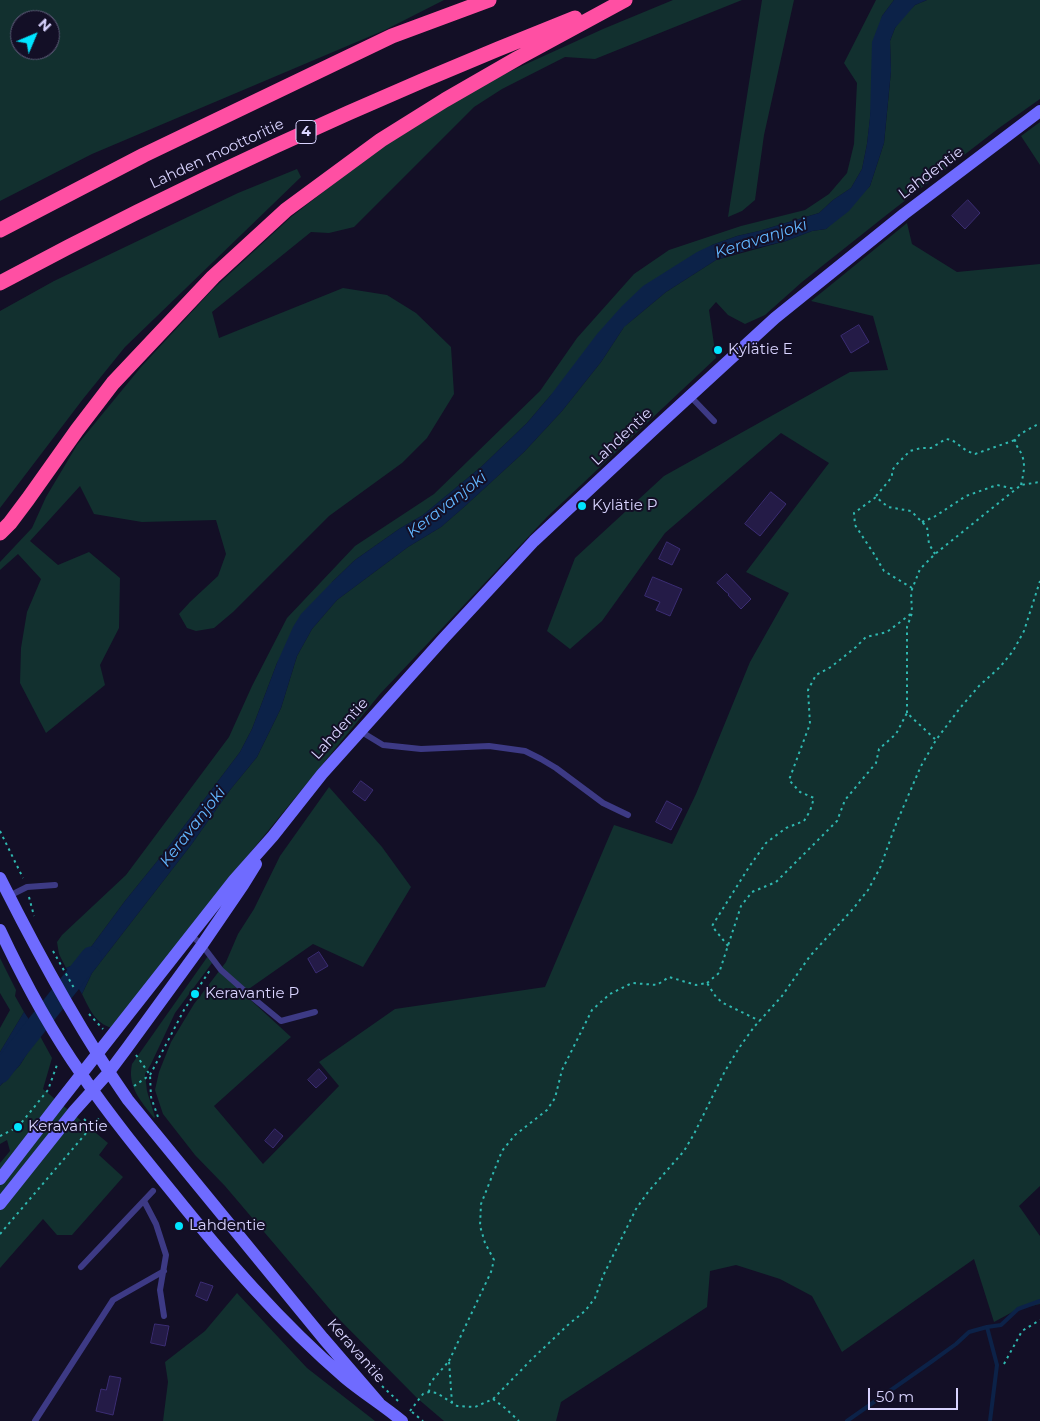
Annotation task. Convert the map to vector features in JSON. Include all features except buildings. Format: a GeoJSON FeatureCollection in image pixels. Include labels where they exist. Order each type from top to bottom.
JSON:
{"type":"FeatureCollection","features":[{"type":"Feature","properties":{"kind":"highway","name":"Lahden moottoritie"},"geometry":{"type":"LineString","coordinates":[[0,230],[144,156],[392,36],[488,0]]}},
{"type":"Feature","properties":{"kind":"highway","name":"Lahden moottoritie"},"geometry":{"type":"LineString","coordinates":[[0,283],[87,236],[166,197],[334,119],[512,43],[620,0]]}},
{"type":"Feature","properties":{"kind":"highway"},"geometry":{"type":"LineString","coordinates":[[0,533],[10,523],[77,430],[119,377],[213,277],[286,210],[381,140],[445,100],[625,0]]}},
{"type":"Feature","properties":{"kind":"main road","name":"Lahdentie"},"geometry":{"type":"LineString","coordinates":[[0,1179],[234,880],[273,836],[322,774],[534,541],[775,318],[904,214],[1040,111]]}},
{"type":"Feature","properties":{"kind":"main road","name":"Lahdentie"},"geometry":{"type":"LineString","coordinates":[[0,1204],[92,1090],[109,1072],[244,885],[273,836]]}},
{"type":"Feature","properties":{"kind":"main road","name":"Keravantie"},"geometry":{"type":"LineString","coordinates":[[0,878],[79,1023],[128,1100],[323,1338],[379,1403]]}},
{"type":"Feature","properties":{"kind":"main road","name":"Keravantie"},"geometry":{"type":"LineString","coordinates":[[0,930],[32,993],[81,1074],[106,1110],[206,1235],[292,1330],[346,1379],[402,1421]]}},
{"type":"Feature","properties":{"kind":"lane"},"geometry":{"type":"LineString","coordinates":[[690,396],[714,421]]}},
{"type":"Feature","properties":{"kind":"lane"},"geometry":{"type":"LineString","coordinates":[[360,731],[382,745],[421,749],[489,746],[525,751],[556,768],[603,803],[628,815]]}},
{"type":"Feature","properties":{"kind":"lane"},"geometry":{"type":"LineString","coordinates":[[9,896],[27,887],[55,885]]}},
{"type":"Feature","properties":{"kind":"lane"},"geometry":{"type":"LineString","coordinates":[[191,935],[216,961],[221,970],[281,1021],[315,1012]]}},
{"type":"Feature","properties":{"kind":"lane"},"geometry":{"type":"LineString","coordinates":[[81,1267],[153,1191]]}},
{"type":"Feature","properties":{"kind":"lane"},"geometry":{"type":"LineString","coordinates":[[144,1201],[156,1224],[166,1255],[160,1290],[164,1316]]}},
{"type":"Feature","properties":{"kind":"lane"},"geometry":{"type":"LineString","coordinates":[[35,1421],[113,1300],[164,1271]]}},
{"type":"Feature","properties":{"kind":"path"},"geometry":{"type":"LineString","coordinates":[[913,588],[884,571],[855,525],[854,513],[876,497],[892,477],[892,471],[895,466],[910,451],[932,448],[946,439],[952,440],[967,452],[975,454],[1015,440],[1020,434],[1040,423]]}},
{"type":"Feature","properties":{"kind":"path"},"geometry":{"type":"LineString","coordinates":[[1015,440],[1016,447],[1022,454],[1025,468],[1021,485]]}},
{"type":"Feature","properties":{"kind":"path"},"geometry":{"type":"LineString","coordinates":[[429,1392],[430,1383],[449,1361],[491,1272],[494,1260],[485,1243],[480,1226],[481,1204],[502,1151],[515,1134],[547,1110],[555,1098],[562,1070],[592,1010],[610,994],[632,983],[657,985],[669,977],[696,985],[707,983],[719,973],[741,906],[752,892],[776,882],[837,821],[845,800],[876,763],[879,749],[896,734],[907,713],[907,627],[912,613],[911,592],[920,569],[935,554],[1015,489],[1021,485],[1040,482]]}},
{"type":"Feature","properties":{"kind":"path"},"geometry":{"type":"LineString","coordinates":[[922,522],[934,517],[966,496],[997,486],[1015,489]]}},
{"type":"Feature","properties":{"kind":"path"},"geometry":{"type":"LineString","coordinates":[[876,497],[888,506],[910,511],[922,522],[927,527],[929,544],[935,554]]}},
{"type":"Feature","properties":{"kind":"path"},"geometry":{"type":"LineString","coordinates":[[416,1402],[423,1394],[429,1392],[437,1393],[457,1406],[475,1407],[493,1399],[532,1359],[585,1311],[595,1298],[603,1276],[636,1209],[648,1192],[684,1152],[724,1071],[738,1048],[782,996],[810,956],[868,890],[880,868],[896,824],[922,766],[936,740],[979,686],[1000,667],[1013,651],[1024,631],[1040,581]]}},
{"type":"Feature","properties":{"kind":"path"},"geometry":{"type":"LineString","coordinates":[[728,946],[712,926],[766,843],[786,828],[804,821],[810,811],[814,798],[800,792],[790,780],[810,724],[808,690],[816,675],[831,667],[866,637],[887,632],[912,613]]}},
{"type":"Feature","properties":{"kind":"path"},"geometry":{"type":"LineString","coordinates":[[907,713],[936,740]]}},
{"type":"Feature","properties":{"kind":"path"},"geometry":{"type":"LineString","coordinates":[[59,961],[78,995]]}},
{"type":"Feature","properties":{"kind":"path"},"geometry":{"type":"LineString","coordinates":[[136,1084],[150,1075],[184,1010],[216,961]]}},
{"type":"Feature","properties":{"kind":"path"},"geometry":{"type":"LineString","coordinates":[[707,983],[716,997],[724,1003],[760,1021]]}},
{"type":"Feature","properties":{"kind":"path"},"geometry":{"type":"LineString","coordinates":[[87,1012],[99,1026]]}},
{"type":"Feature","properties":{"kind":"path"},"geometry":{"type":"LineString","coordinates":[[135,1055],[150,1075]]}},
{"type":"Feature","properties":{"kind":"path"},"geometry":{"type":"LineString","coordinates":[[0,1136],[18,1127],[48,1090],[59,1060]]}},
{"type":"Feature","properties":{"kind":"path"},"geometry":{"type":"LineString","coordinates":[[0,1234],[92,1126]]}},
{"type":"Feature","properties":{"kind":"path"},"geometry":{"type":"LineString","coordinates":[[1004,1364],[1022,1331],[1040,1320]]}},
{"type":"Feature","properties":{"kind":"path"},"geometry":{"type":"LineString","coordinates":[[449,1361],[452,1403]]}},
{"type":"Feature","properties":{"kind":"path"},"geometry":{"type":"LineString","coordinates":[[493,1399],[519,1421]]}},
{"type":"Feature","properties":{"kind":"green space"},"geometry":{"type":"Polygon","coordinates":[[[0,0],[444,0],[385,30],[92,154],[0,201],[0,0]]]}},
{"type":"Feature","properties":{"kind":"green space"},"geometry":{"type":"Polygon","coordinates":[[[673,0],[742,0],[595,59],[565,57],[502,89],[474,107],[354,227],[329,233],[311,232],[212,312],[219,338],[343,288],[387,295],[416,313],[451,347],[454,394],[427,438],[402,463],[329,516],[233,612],[214,628],[196,631],[187,628],[179,614],[218,576],[226,554],[216,520],[142,522],[94,514],[80,486],[30,541],[58,565],[89,552],[120,578],[119,628],[100,665],[105,685],[46,733],[20,683],[21,648],[27,612],[41,579],[18,554],[0,570],[0,562],[32,528],[46,497],[77,445],[141,367],[212,290],[291,217],[380,148],[468,92],[603,29],[673,0]]]}},
{"type":"Feature","properties":{"kind":"green space"},"geometry":{"type":"Polygon","coordinates":[[[762,0],[794,0],[764,135],[755,200],[742,211],[728,217],[762,0]]]}},
{"type":"Feature","properties":{"kind":"green space"},"geometry":{"type":"Polygon","coordinates":[[[876,0],[894,0],[882,16],[867,144],[862,169],[851,188],[833,200],[819,213],[712,245],[550,396],[527,423],[481,467],[423,515],[399,529],[355,560],[333,581],[277,663],[252,729],[240,752],[88,951],[66,968],[59,954],[57,942],[62,935],[126,875],[229,737],[252,686],[287,618],[355,546],[434,494],[540,391],[577,338],[634,274],[669,250],[741,226],[805,210],[829,194],[847,173],[854,144],[857,83],[844,63],[876,0]]]}},
{"type":"Feature","properties":{"kind":"green space"},"geometry":{"type":"Polygon","coordinates":[[[927,0],[1040,0],[1040,99],[999,128],[889,213],[802,282],[765,315],[745,324],[728,315],[716,302],[709,310],[716,358],[547,517],[380,694],[227,881],[112,1028],[101,1023],[82,994],[92,973],[257,757],[281,708],[297,656],[312,629],[337,600],[408,547],[441,527],[524,452],[562,411],[601,362],[624,327],[666,292],[716,260],[786,241],[812,231],[826,229],[870,186],[884,143],[891,71],[890,41],[895,28],[902,18],[915,5],[927,0]]]}},
{"type":"Feature","properties":{"kind":"green space"},"geometry":{"type":"Polygon","coordinates":[[[1040,122],[1040,165],[1021,136],[1040,122]]]}},
{"type":"Feature","properties":{"kind":"green space"},"geometry":{"type":"Polygon","coordinates":[[[297,169],[301,177],[125,347],[0,508],[0,311],[54,281],[238,193],[297,169]]]}},
{"type":"Feature","properties":{"kind":"green space"},"geometry":{"type":"Polygon","coordinates":[[[907,223],[912,244],[957,272],[1040,264],[1040,1186],[1019,1206],[1040,1236],[1040,1304],[1018,1309],[994,1322],[974,1259],[842,1352],[812,1296],[780,1279],[736,1265],[710,1271],[707,1307],[561,1402],[556,1421],[444,1421],[417,1398],[333,1313],[225,1186],[195,1155],[163,1114],[155,1090],[159,1072],[171,1042],[194,1004],[226,962],[238,934],[254,909],[280,856],[329,787],[382,847],[411,887],[363,967],[313,944],[243,993],[291,1037],[214,1106],[263,1164],[339,1086],[319,1062],[395,1009],[545,987],[614,825],[672,844],[696,794],[750,662],[789,593],[746,572],[829,463],[781,433],[665,533],[602,621],[570,649],[547,631],[575,558],[664,476],[850,372],[888,370],[873,316],[811,301],[907,223]]]}},
{"type":"Feature","properties":{"kind":"green space"},"geometry":{"type":"Polygon","coordinates":[[[208,956],[212,963],[175,1013],[145,1074],[154,1118],[133,1087],[132,1064],[208,956]]]}},
{"type":"Feature","properties":{"kind":"green space"},"geometry":{"type":"Polygon","coordinates":[[[0,958],[16,990],[15,996],[24,1012],[0,1052],[0,1028],[10,1010],[0,993],[0,958]]]}},
{"type":"Feature","properties":{"kind":"green space"},"geometry":{"type":"Polygon","coordinates":[[[40,1036],[52,1058],[43,1089],[108,1143],[99,1155],[123,1177],[72,1235],[57,1235],[43,1219],[0,1268],[0,1163],[10,1151],[7,1140],[0,1144],[0,1086],[20,1065],[40,1036]]]}},
{"type":"Feature","properties":{"kind":"green space"},"geometry":{"type":"Polygon","coordinates":[[[237,1293],[307,1368],[375,1421],[163,1421],[168,1382],[165,1362],[205,1331],[237,1293]]]}},
{"type":"Feature","properties":{"kind":"water"},"geometry":{"type":"Polygon","coordinates":[[[894,0],[927,0],[915,5],[895,28],[890,41],[891,71],[884,143],[870,186],[849,211],[826,229],[812,231],[786,241],[716,260],[666,292],[624,327],[601,362],[562,411],[524,452],[441,527],[408,547],[337,600],[312,629],[297,656],[281,708],[257,757],[92,973],[82,994],[66,968],[88,951],[240,752],[252,729],[277,663],[301,614],[355,560],[399,529],[423,515],[481,467],[527,423],[597,334],[643,286],[697,252],[712,245],[819,213],[833,200],[851,188],[862,169],[867,144],[870,117],[872,42],[882,16],[894,0]]]}},
{"type":"Feature","properties":{"kind":"water"},"geometry":{"type":"Polygon","coordinates":[[[24,1012],[40,1036],[20,1065],[0,1086],[0,1052],[24,1012]]]}},
{"type":"Feature","properties":{"kind":"waterway","name":"Keravanjoki"},"geometry":{"type":"LineString","coordinates":[[0,1073],[91,957]]}},
{"type":"Feature","properties":{"kind":"waterway"},"geometry":{"type":"LineString","coordinates":[[847,1421],[956,1344],[969,1332],[1001,1325],[1018,1309],[1040,1301]]}},
{"type":"Feature","properties":{"kind":"waterway"},"geometry":{"type":"LineString","coordinates":[[987,1327],[997,1365],[990,1421]]}},
{"type":"Feature","properties":{"kind":"place","name":"Kylätie E"},"geometry":{"type":"Point","coordinates":[718,350]}},
{"type":"Feature","properties":{"kind":"place","name":"Kylätie P"},"geometry":{"type":"Point","coordinates":[582,506]}},
{"type":"Feature","properties":{"kind":"place","name":"Keravantie P"},"geometry":{"type":"Point","coordinates":[195,994]}},
{"type":"Feature","properties":{"kind":"place","name":"Keravantie"},"geometry":{"type":"Point","coordinates":[18,1127]}},
{"type":"Feature","properties":{"kind":"place","name":"Lahdentie"},"geometry":{"type":"Point","coordinates":[179,1226]}}]}
